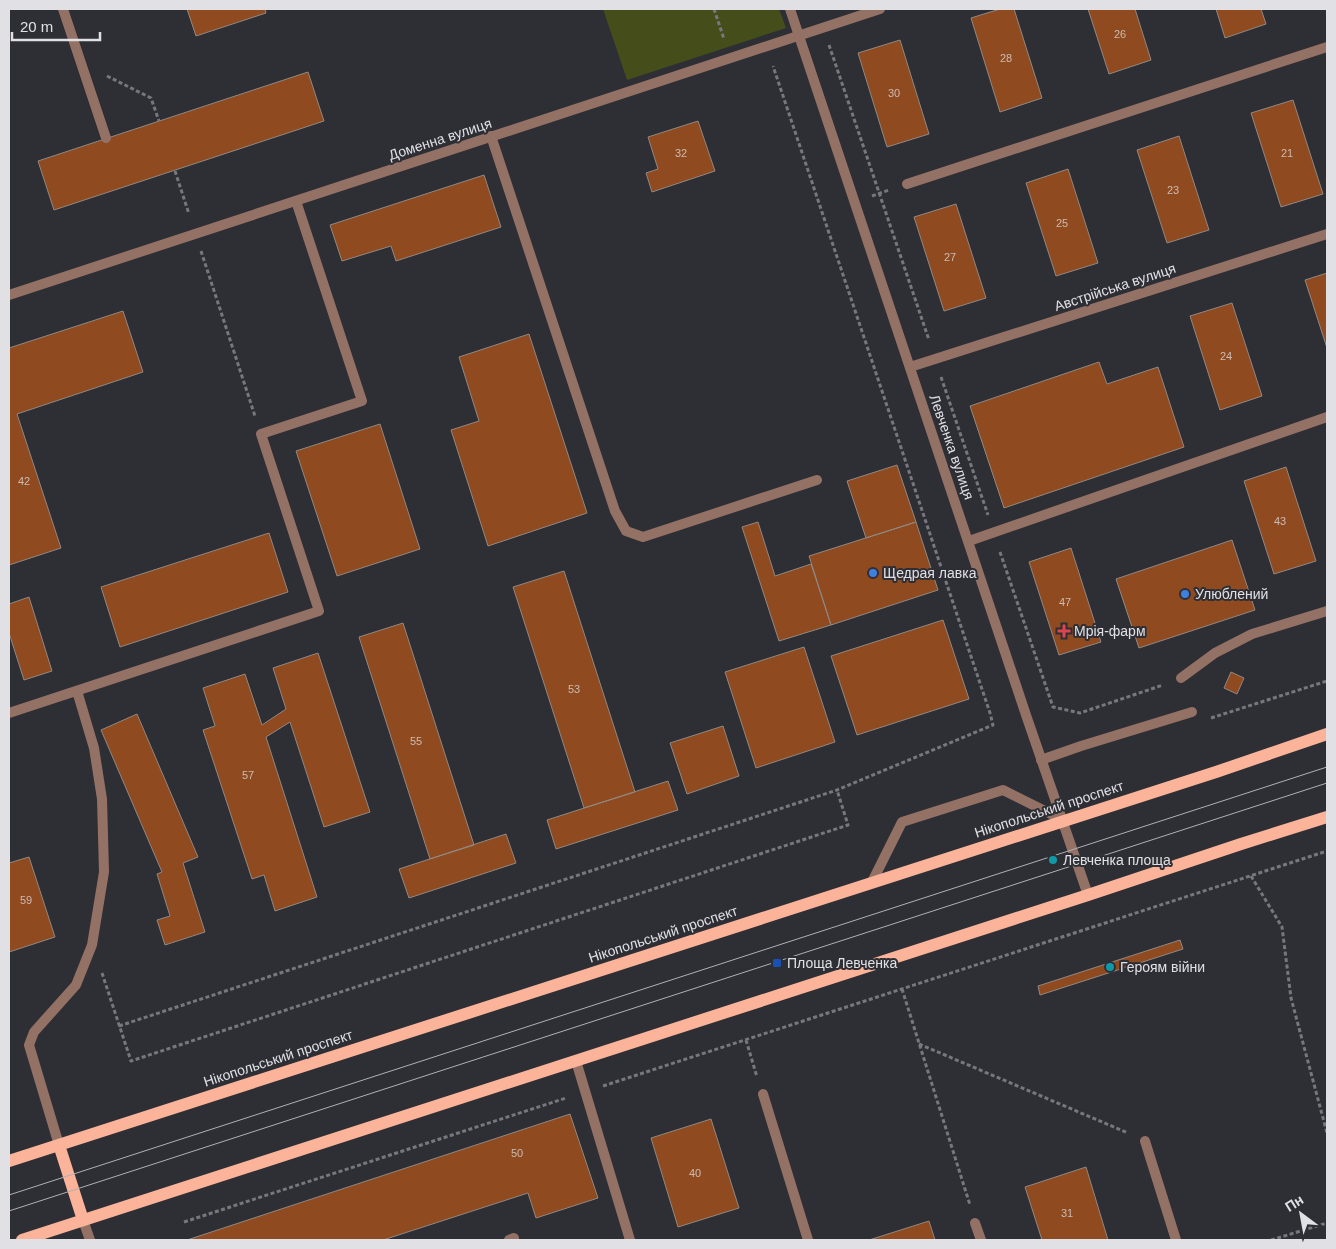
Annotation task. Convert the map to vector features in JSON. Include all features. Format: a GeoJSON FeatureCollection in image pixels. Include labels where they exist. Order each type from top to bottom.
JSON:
{"type":"FeatureCollection","features":[{"type":"Feature","properties":{"kind":"main road","name":"Нікопольський проспект"},"geometry":{"type":"LineString","coordinates":[[9,1161],[1216,772],[1327,734]]}},
{"type":"Feature","properties":{"kind":"main road"},"geometry":{"type":"LineString","coordinates":[[22,1240],[1327,817]]}},
{"type":"Feature","properties":{"kind":"main road"},"geometry":{"type":"LineString","coordinates":[[59,1145],[83,1220]]}},
{"type":"Feature","properties":{"kind":"street"},"geometry":{"type":"LineString","coordinates":[[63,9],[106,138]]}},
{"type":"Feature","properties":{"kind":"street","name":"Левченка вулиця"},"geometry":{"type":"LineString","coordinates":[[790,9],[1088,895]]}},
{"type":"Feature","properties":{"kind":"street","name":"Доменна вулиця"},"geometry":{"type":"LineString","coordinates":[[9,296],[880,9]]}},
{"type":"Feature","properties":{"kind":"street"},"geometry":{"type":"LineString","coordinates":[[907,184],[1327,47]]}},
{"type":"Feature","properties":{"kind":"street"},"geometry":{"type":"LineString","coordinates":[[491,136],[615,511],[626,531],[643,537],[817,480]]}},
{"type":"Feature","properties":{"kind":"street"},"geometry":{"type":"LineString","coordinates":[[9,713],[319,611],[261,434],[362,401],[296,201]]}},
{"type":"Feature","properties":{"kind":"street","name":"Австрійська вулиця"},"geometry":{"type":"LineString","coordinates":[[910,367],[1327,234]]}},
{"type":"Feature","properties":{"kind":"street"},"geometry":{"type":"LineString","coordinates":[[969,541],[1327,417]]}},
{"type":"Feature","properties":{"kind":"street"},"geometry":{"type":"LineString","coordinates":[[1181,678],[1215,653],[1252,634],[1327,611]]}},
{"type":"Feature","properties":{"kind":"street"},"geometry":{"type":"LineString","coordinates":[[59,1145],[29,1045],[34,1032],[76,985],[92,945],[104,872],[102,799],[94,748],[77,691]]}},
{"type":"Feature","properties":{"kind":"street"},"geometry":{"type":"LineString","coordinates":[[1042,760],[1192,712]]}},
{"type":"Feature","properties":{"kind":"street"},"geometry":{"type":"LineString","coordinates":[[872,882],[902,822],[1003,790],[1063,820]]}},
{"type":"Feature","properties":{"kind":"street"},"geometry":{"type":"LineString","coordinates":[[576,1061],[630,1240]]}},
{"type":"Feature","properties":{"kind":"street"},"geometry":{"type":"LineString","coordinates":[[763,1094],[808,1240]]}},
{"type":"Feature","properties":{"kind":"street"},"geometry":{"type":"LineString","coordinates":[[1145,1141],[1176,1240]]}},
{"type":"Feature","properties":{"kind":"street"},"geometry":{"type":"LineString","coordinates":[[83,1220],[90,1240]]}},
{"type":"Feature","properties":{"kind":"street"},"geometry":{"type":"LineString","coordinates":[[975,1223],[980,1240]]}},
{"type":"Feature","properties":{"kind":"path"},"geometry":{"type":"LineString","coordinates":[[119,1026],[837,790],[993,725],[772,63]]}},
{"type":"Feature","properties":{"kind":"path"},"geometry":{"type":"LineString","coordinates":[[82,64],[151,98],[159,121]]}},
{"type":"Feature","properties":{"kind":"path"},"geometry":{"type":"LineString","coordinates":[[175,170],[261,434]]}},
{"type":"Feature","properties":{"kind":"path"},"geometry":{"type":"LineString","coordinates":[[854,202],[907,184]]}},
{"type":"Feature","properties":{"kind":"path"},"geometry":{"type":"LineString","coordinates":[[1054,707],[1080,713],[1181,678]]}},
{"type":"Feature","properties":{"kind":"path"},"geometry":{"type":"LineString","coordinates":[[1205,720],[1327,681]]}},
{"type":"Feature","properties":{"kind":"path"},"geometry":{"type":"LineString","coordinates":[[92,945],[131,1061],[848,825],[837,790]]}},
{"type":"Feature","properties":{"kind":"path"},"geometry":{"type":"LineString","coordinates":[[184,1222],[1327,851]]}},
{"type":"Feature","properties":{"kind":"path"},"geometry":{"type":"LineString","coordinates":[[1251,876],[1282,927],[1291,998],[1327,1133]]}},
{"type":"Feature","properties":{"kind":"path"},"geometry":{"type":"LineString","coordinates":[[902,989],[975,1223]]}},
{"type":"Feature","properties":{"kind":"path"},"geometry":{"type":"LineString","coordinates":[[746,1040],[763,1094]]}},
{"type":"Feature","properties":{"kind":"path"},"geometry":{"type":"LineString","coordinates":[[919,1044],[1145,1141]]}},
{"type":"Feature","properties":{"kind":"path"},"geometry":{"type":"LineString","coordinates":[[1271,1240],[1327,1223]]}},
{"type":"Feature","properties":{"kind":"green space"},"geometry":{"type":"Polygon","coordinates":[[[603,9],[779,9],[786,28],[627,80],[603,9]]]}},
{"type":"Feature","properties":{"kind":"building"},"geometry":{"type":"Polygon","coordinates":[[[187,9],[265,9],[266,13],[196,36],[187,9]]]}},
{"type":"Feature","properties":{"kind":"building"},"geometry":{"type":"Polygon","coordinates":[[[1000,9],[1014,9],[1042,98],[1000,112],[971,18],[1000,9]]]}},
{"type":"Feature","properties":{"kind":"building"},"geometry":{"type":"Polygon","coordinates":[[[1088,9],[1135,9],[1151,60],[1109,74],[1088,9]]]}},
{"type":"Feature","properties":{"kind":"building"},"geometry":{"type":"Polygon","coordinates":[[[1216,9],[1261,9],[1266,24],[1225,38],[1216,9]]]}},
{"type":"Feature","properties":{"kind":"building"},"geometry":{"type":"Polygon","coordinates":[[[900,40],[929,134],[887,147],[858,53],[900,40]]]}},
{"type":"Feature","properties":{"kind":"building"},"geometry":{"type":"Polygon","coordinates":[[[308,72],[324,121],[54,210],[38,161],[308,72]]]}},
{"type":"Feature","properties":{"kind":"building"},"geometry":{"type":"Polygon","coordinates":[[[1293,100],[1323,194],[1281,207],[1251,113],[1293,100]]]}},
{"type":"Feature","properties":{"kind":"building"},"geometry":{"type":"Polygon","coordinates":[[[698,121],[715,171],[652,192],[646,173],[658,169],[648,137],[698,121]]]}},
{"type":"Feature","properties":{"kind":"building"},"geometry":{"type":"Polygon","coordinates":[[[1179,136],[1209,230],[1167,243],[1137,150],[1179,136]]]}},
{"type":"Feature","properties":{"kind":"building"},"geometry":{"type":"Polygon","coordinates":[[[1068,169],[1098,263],[1056,276],[1026,183],[1068,169]]]}},
{"type":"Feature","properties":{"kind":"building"},"geometry":{"type":"Polygon","coordinates":[[[484,175],[501,227],[396,261],[391,246],[342,261],[330,225],[484,175]]]}},
{"type":"Feature","properties":{"kind":"building"},"geometry":{"type":"Polygon","coordinates":[[[956,204],[986,298],[944,311],[914,217],[956,204]]]}},
{"type":"Feature","properties":{"kind":"building"},"geometry":{"type":"Polygon","coordinates":[[[1327,273],[1327,348],[1305,280],[1327,273]]]}},
{"type":"Feature","properties":{"kind":"building"},"geometry":{"type":"Polygon","coordinates":[[[1232,303],[1262,396],[1220,410],[1190,316],[1232,303]]]}},
{"type":"Feature","properties":{"kind":"building"},"geometry":{"type":"Polygon","coordinates":[[[123,311],[143,372],[17,414],[61,548],[9,565],[9,348],[123,311]]]}},
{"type":"Feature","properties":{"kind":"building"},"geometry":{"type":"Polygon","coordinates":[[[529,334],[587,513],[488,546],[451,430],[479,421],[459,357],[529,334]]]}},
{"type":"Feature","properties":{"kind":"building"},"geometry":{"type":"Polygon","coordinates":[[[1099,362],[1107,384],[1158,367],[1184,447],[1004,508],[970,406],[1099,362]]]}},
{"type":"Feature","properties":{"kind":"building"},"geometry":{"type":"Polygon","coordinates":[[[380,424],[420,549],[337,576],[296,451],[380,424]]]}},
{"type":"Feature","properties":{"kind":"building"},"geometry":{"type":"Polygon","coordinates":[[[897,465],[916,522],[866,538],[847,481],[897,465]]]}},
{"type":"Feature","properties":{"kind":"building"},"geometry":{"type":"Polygon","coordinates":[[[1286,467],[1316,561],[1274,574],[1244,481],[1286,467]]]}},
{"type":"Feature","properties":{"kind":"building"},"geometry":{"type":"Polygon","coordinates":[[[758,522],[775,576],[811,564],[831,625],[779,641],[742,527],[758,522]]]}},
{"type":"Feature","properties":{"kind":"building"},"geometry":{"type":"Polygon","coordinates":[[[916,522],[938,590],[831,625],[809,556],[916,522]]]}},
{"type":"Feature","properties":{"kind":"building"},"geometry":{"type":"Polygon","coordinates":[[[269,533],[288,592],[120,647],[101,587],[269,533]]]}},
{"type":"Feature","properties":{"kind":"building"},"geometry":{"type":"Polygon","coordinates":[[[1232,540],[1255,610],[1139,648],[1116,579],[1232,540]]]}},
{"type":"Feature","properties":{"kind":"building"},"geometry":{"type":"Polygon","coordinates":[[[1071,548],[1101,642],[1059,655],[1029,562],[1071,548]]]}},
{"type":"Feature","properties":{"kind":"building"},"geometry":{"type":"Polygon","coordinates":[[[564,571],[635,792],[584,808],[513,587],[564,571]]]}},
{"type":"Feature","properties":{"kind":"building"},"geometry":{"type":"Polygon","coordinates":[[[29,597],[52,671],[24,680],[9,633],[9,604],[29,597]]]}},
{"type":"Feature","properties":{"kind":"building"},"geometry":{"type":"Polygon","coordinates":[[[943,620],[969,699],[857,735],[831,656],[943,620]]]}},
{"type":"Feature","properties":{"kind":"building"},"geometry":{"type":"Polygon","coordinates":[[[403,623],[474,845],[430,859],[359,637],[403,623]]]}},
{"type":"Feature","properties":{"kind":"building"},"geometry":{"type":"Polygon","coordinates":[[[804,647],[835,742],[756,768],[725,672],[804,647]]]}},
{"type":"Feature","properties":{"kind":"building"},"geometry":{"type":"Polygon","coordinates":[[[318,653],[370,812],[324,827],[290,722],[266,737],[317,897],[275,911],[264,875],[252,879],[203,730],[215,726],[203,688],[245,674],[262,725],[286,709],[273,668],[318,653]]]}},
{"type":"Feature","properties":{"kind":"building"},"geometry":{"type":"Polygon","coordinates":[[[1231,672],[1244,678],[1237,694],[1224,688],[1231,672]]]}},
{"type":"Feature","properties":{"kind":"building"},"geometry":{"type":"Polygon","coordinates":[[[137,714],[198,857],[183,863],[205,932],[165,945],[157,920],[170,916],[157,874],[162,872],[101,730],[137,714]]]}},
{"type":"Feature","properties":{"kind":"building"},"geometry":{"type":"Polygon","coordinates":[[[723,726],[739,776],[687,794],[670,743],[723,726]]]}},
{"type":"Feature","properties":{"kind":"building"},"geometry":{"type":"Polygon","coordinates":[[[668,781],[678,810],[556,849],[547,820],[668,781]]]}},
{"type":"Feature","properties":{"kind":"building"},"geometry":{"type":"Polygon","coordinates":[[[506,834],[516,863],[409,898],[399,869],[506,834]]]}},
{"type":"Feature","properties":{"kind":"building"},"geometry":{"type":"Polygon","coordinates":[[[29,857],[55,937],[9,952],[9,863],[29,857]]]}},
{"type":"Feature","properties":{"kind":"building"},"geometry":{"type":"Polygon","coordinates":[[[1180,940],[1183,949],[1040,995],[1038,986],[1180,940]]]}},
{"type":"Feature","properties":{"kind":"building"},"geometry":{"type":"Polygon","coordinates":[[[570,1114],[598,1198],[536,1218],[528,1193],[383,1240],[187,1240],[570,1114]]]}},
{"type":"Feature","properties":{"kind":"building"},"geometry":{"type":"Polygon","coordinates":[[[711,1119],[739,1208],[678,1227],[651,1138],[711,1119]]]}},
{"type":"Feature","properties":{"kind":"building"},"geometry":{"type":"Polygon","coordinates":[[[1086,1167],[1108,1240],[1042,1240],[1025,1187],[1086,1167]]]}},
{"type":"Feature","properties":{"kind":"building"},"geometry":{"type":"Polygon","coordinates":[[[929,1221],[935,1240],[869,1240],[929,1221]]]}},
{"type":"Feature","properties":{"kind":"tram line"},"geometry":{"type":"LineString","coordinates":[[9,1195],[1327,767]]}},
{"type":"Feature","properties":{"kind":"tram line"},"geometry":{"type":"LineString","coordinates":[[9,1211],[1327,783]]}},
{"type":"Feature","properties":{"kind":"place","name":"Щедрая лавка"},"geometry":{"type":"Point","coordinates":[873,573]}},
{"type":"Feature","properties":{"kind":"place","name":"Улюблений"},"geometry":{"type":"Point","coordinates":[1185,594]}},
{"type":"Feature","properties":{"kind":"place","name":"Мрія-фарм"},"geometry":{"type":"Point","coordinates":[1064,631]}},
{"type":"Feature","properties":{"kind":"place","name":"Левченка площа"},"geometry":{"type":"Point","coordinates":[1053,860]}},
{"type":"Feature","properties":{"kind":"place","name":"Площа Левченка"},"geometry":{"type":"Point","coordinates":[777,963]}},
{"type":"Feature","properties":{"kind":"place","name":"Героям війни"},"geometry":{"type":"Point","coordinates":[1110,967]}}]}
